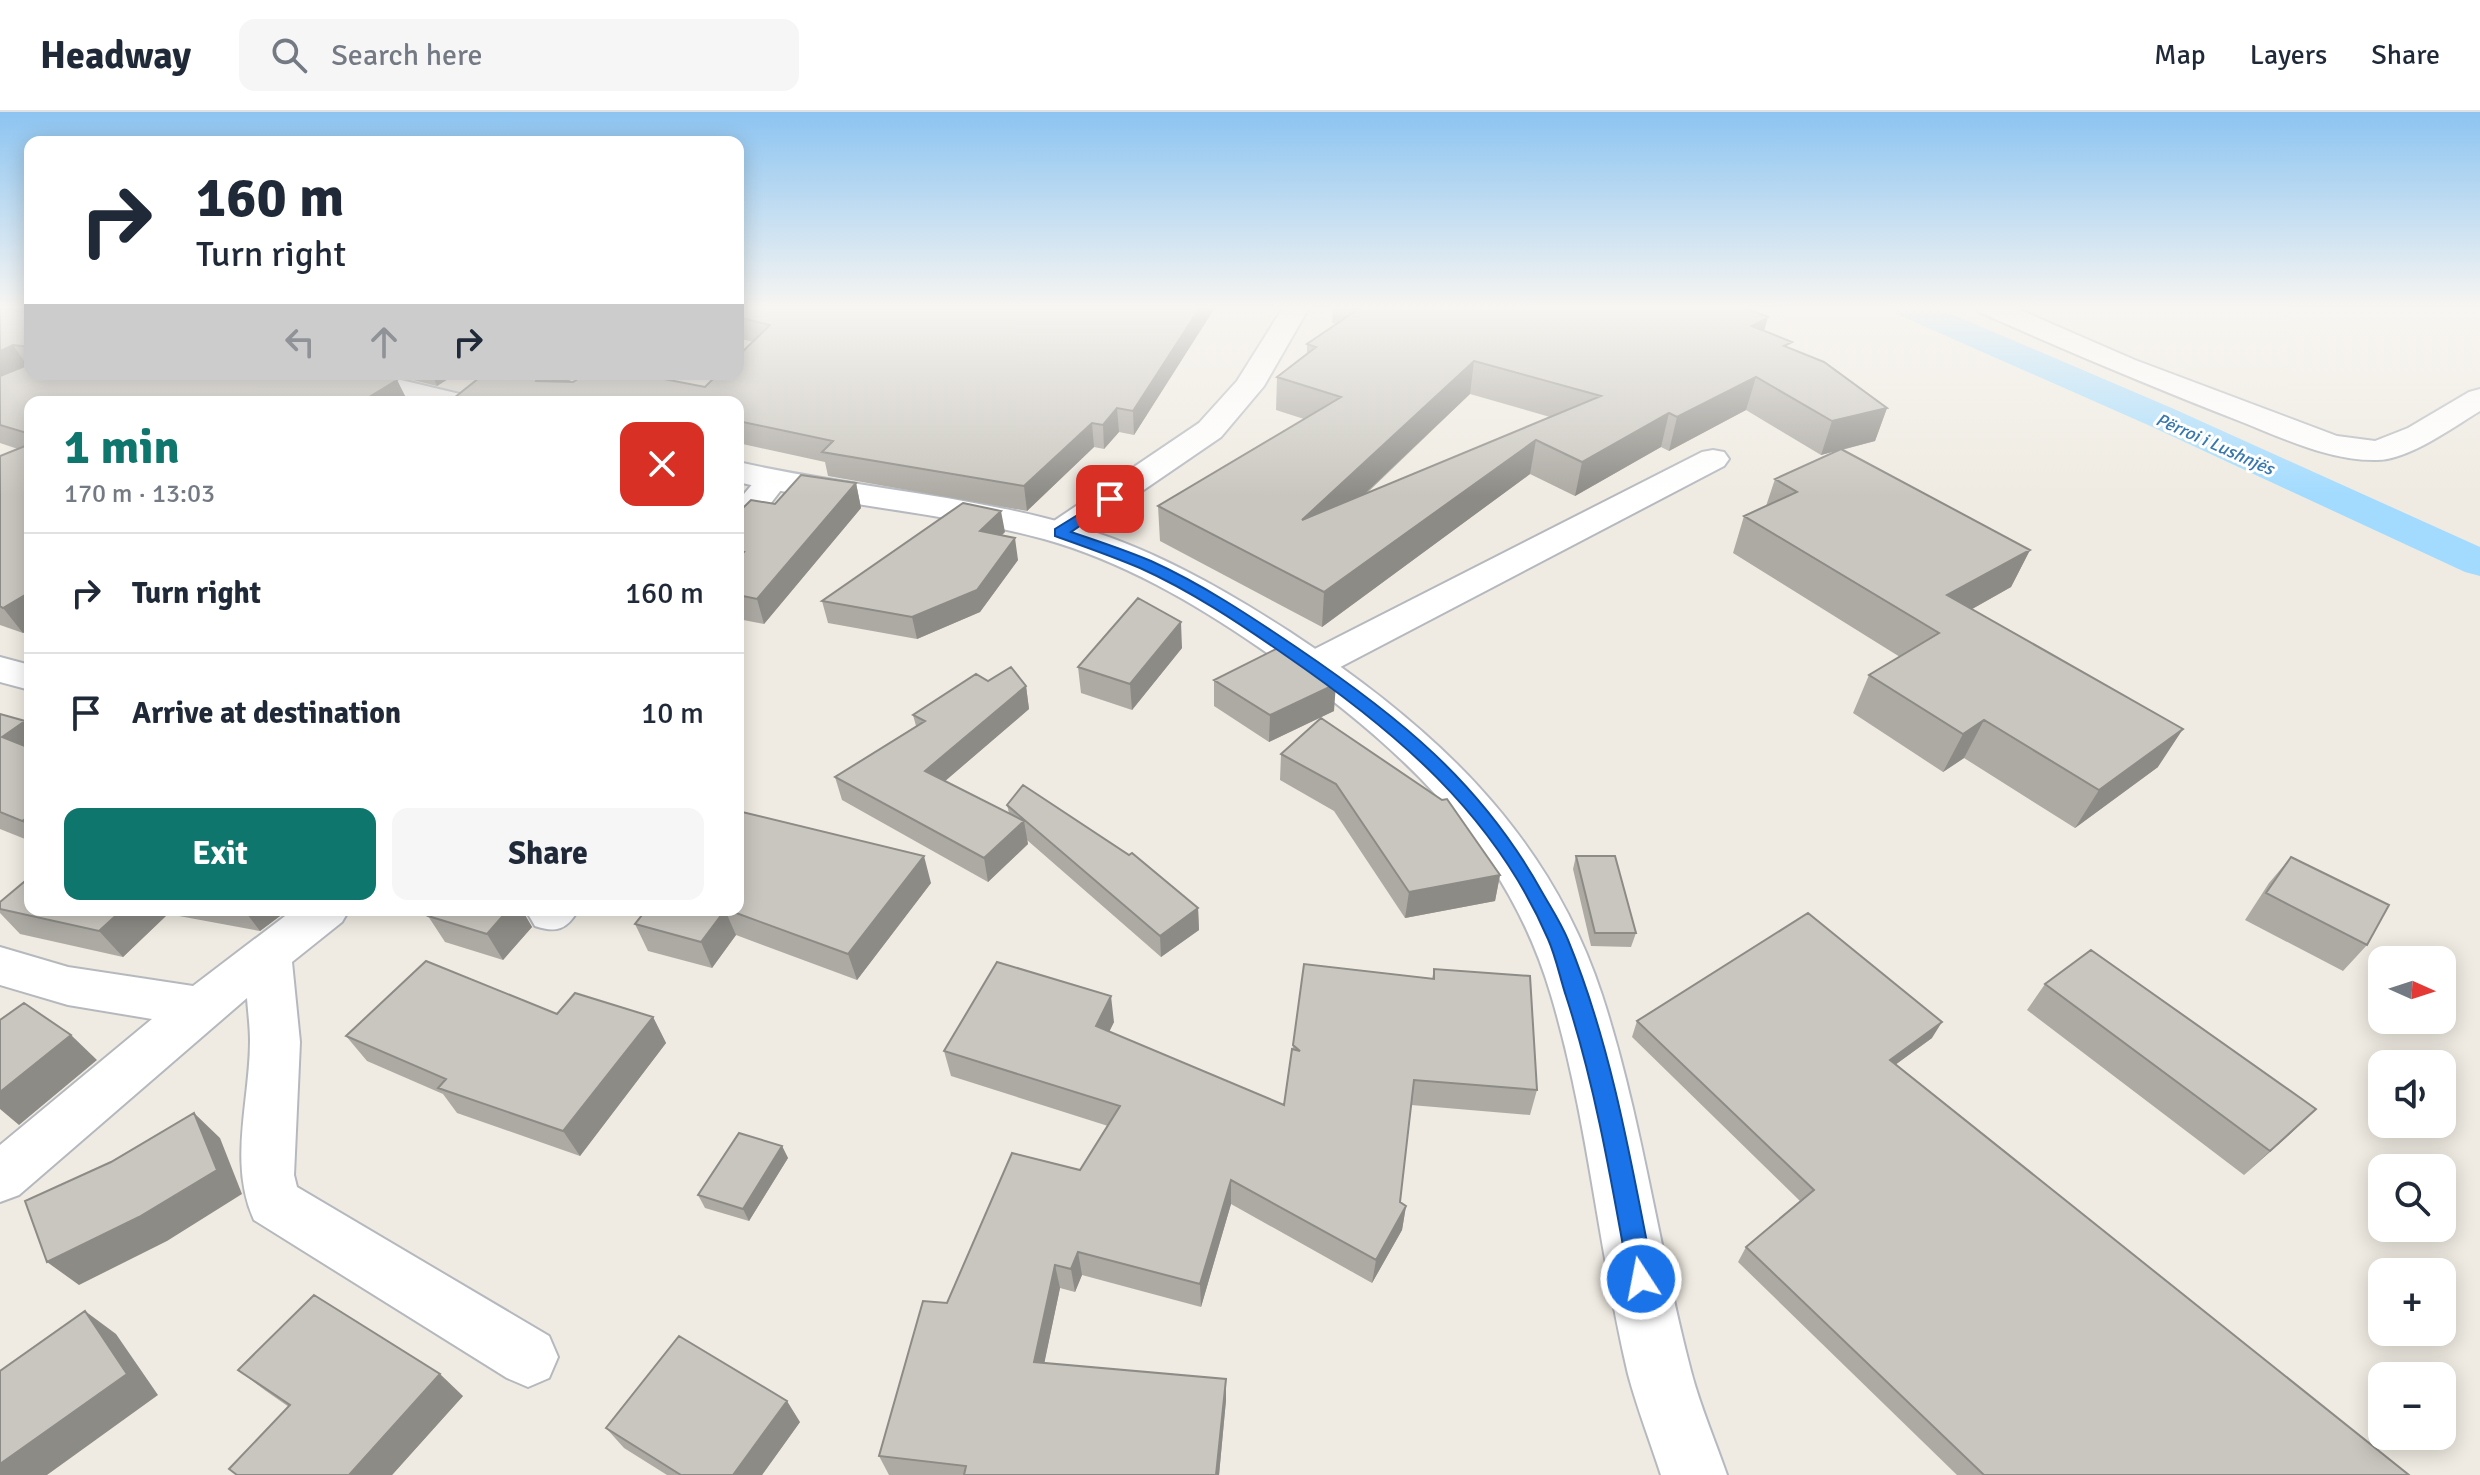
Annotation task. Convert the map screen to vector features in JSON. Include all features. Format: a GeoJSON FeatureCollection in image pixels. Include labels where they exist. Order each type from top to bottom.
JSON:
{"type":"FeatureCollection","features":[{"type":"Feature","properties":{"kind":"main road"},"geometry":{"type":"LineString","coordinates":[[363,380],[428,396]]}},
{"type":"Feature","properties":{"kind":"main road"},"geometry":{"type":"LineString","coordinates":[[755,477],[980,513],[1060,532],[1146,565],[1197,592],[1312,666],[1356,696],[1425,753],[1478,810],[1520,870],[1558,939],[1589,1035],[1617,1155],[1657,1362],[1694,1475]]}},
{"type":"Feature","properties":{"kind":"street"},"geometry":{"type":"LineString","coordinates":[[1060,532],[1210,430],[1261,370]]}},
{"type":"Feature","properties":{"kind":"street"},"geometry":{"type":"LineString","coordinates":[[2134,370],[2331,445],[2378,451],[2419,435],[2480,398]]}},
{"type":"Feature","properties":{"kind":"street"},"geometry":{"type":"LineString","coordinates":[[1312,666],[1713,459]]}},
{"type":"Feature","properties":{"kind":"street"},"geometry":{"type":"LineString","coordinates":[[744,507],[755,477]]}},
{"type":"Feature","properties":{"kind":"street"},"geometry":{"type":"LineString","coordinates":[[0,669],[24,676]]}},
{"type":"Feature","properties":{"kind":"street"},"geometry":{"type":"LineString","coordinates":[[0,1178],[201,1007],[318,916]]}},
{"type":"Feature","properties":{"kind":"street"},"geometry":{"type":"LineString","coordinates":[[268,955],[275,1042],[267,1175],[273,1202],[528,1357]]}},
{"type":"Feature","properties":{"kind":"street"},"geometry":{"type":"LineString","coordinates":[[0,966],[68,986],[201,1007]]}},
{"type":"Feature","properties":{"kind":"building"},"geometry":{"type":"Polygon","coordinates":[[[24,370],[24,380],[397,380],[371,396],[24,396],[24,432],[0,425],[0,376],[24,370]]]}},
{"type":"Feature","properties":{"kind":"building"},"geometry":{"type":"Polygon","coordinates":[[[744,370],[1160,370],[1133,411],[1117,408],[1103,425],[1092,423],[1024,486],[822,452],[833,441],[744,422],[744,396],[456,396],[476,380],[669,380],[705,387],[712,380],[744,380],[744,370]]]}},
{"type":"Feature","properties":{"kind":"building"},"geometry":{"type":"Polygon","coordinates":[[[1287,370],[1465,370],[1302,520],[1601,396],[1505,370],[1834,370],[1887,408],[1832,421],[1756,377],[1677,417],[1669,413],[1582,462],[1536,440],[1324,592],[1158,506],[1341,397],[1277,377],[1287,370]]]}},
{"type":"Feature","properties":{"kind":"building"},"geometry":{"type":"Polygon","coordinates":[[[24,446],[24,596],[3,608],[0,606],[0,456],[24,446]]]}},
{"type":"Feature","properties":{"kind":"building"},"geometry":{"type":"Polygon","coordinates":[[[1841,449],[2030,550],[1947,595],[2183,729],[2099,790],[1984,720],[1963,734],[1869,675],[1939,633],[1744,516],[1797,492],[1775,479],[1841,449]]]}},
{"type":"Feature","properties":{"kind":"building"},"geometry":{"type":"Polygon","coordinates":[[[801,475],[856,483],[757,599],[744,596],[744,507],[751,500],[775,504],[801,475]]]}},
{"type":"Feature","properties":{"kind":"building"},"geometry":{"type":"Polygon","coordinates":[[[963,503],[1001,511],[980,531],[1015,538],[977,590],[912,617],[822,601],[963,503]]]}},
{"type":"Feature","properties":{"kind":"building"},"geometry":{"type":"Polygon","coordinates":[[[1138,598],[1181,622],[1130,684],[1078,667],[1138,598]]]}},
{"type":"Feature","properties":{"kind":"building"},"geometry":{"type":"Polygon","coordinates":[[[1282,646],[1336,684],[1270,715],[1214,680],[1282,646]]]}},
{"type":"Feature","properties":{"kind":"building"},"geometry":{"type":"Polygon","coordinates":[[[1011,667],[1026,686],[925,771],[1024,821],[984,858],[835,777],[925,721],[913,715],[976,674],[988,681],[1011,667]]]}},
{"type":"Feature","properties":{"kind":"building"},"geometry":{"type":"Polygon","coordinates":[[[0,714],[24,721],[2,737],[24,746],[24,820],[0,812],[0,714]]]}},
{"type":"Feature","properties":{"kind":"building"},"geometry":{"type":"Polygon","coordinates":[[[1321,718],[1442,800],[1447,799],[1500,875],[1409,892],[1336,784],[1281,754],[1321,718]]]}},
{"type":"Feature","properties":{"kind":"building"},"geometry":{"type":"Polygon","coordinates":[[[1023,785],[1129,855],[1132,853],[1198,908],[1160,936],[1007,805],[1023,785]]]}},
{"type":"Feature","properties":{"kind":"building"},"geometry":{"type":"Polygon","coordinates":[[[744,812],[924,856],[848,954],[744,916],[744,812]]]}},
{"type":"Feature","properties":{"kind":"building"},"geometry":{"type":"Polygon","coordinates":[[[1576,856],[1615,856],[1636,933],[1595,933],[1576,856]]]}},
{"type":"Feature","properties":{"kind":"building"},"geometry":{"type":"Polygon","coordinates":[[[2291,857],[2389,905],[2367,945],[2266,893],[2291,857]]]}},
{"type":"Feature","properties":{"kind":"building"},"geometry":{"type":"Polygon","coordinates":[[[24,882],[24,914],[0,909],[0,902],[24,882]]]}},
{"type":"Feature","properties":{"kind":"building"},"geometry":{"type":"Polygon","coordinates":[[[1808,913],[1942,1022],[1890,1060],[2368,1442],[2368,1450],[2378,1450],[2409,1475],[1984,1475],[1746,1247],[1814,1190],[1637,1021],[1808,913]]]}},
{"type":"Feature","properties":{"kind":"building"},"geometry":{"type":"Polygon","coordinates":[[[32,916],[115,916],[99,931],[32,916]]]}},
{"type":"Feature","properties":{"kind":"building"},"geometry":{"type":"Polygon","coordinates":[[[428,916],[503,916],[487,934],[428,916]]]}},
{"type":"Feature","properties":{"kind":"building"},"geometry":{"type":"Polygon","coordinates":[[[641,916],[720,916],[701,942],[635,924],[641,916]]]}},
{"type":"Feature","properties":{"kind":"building"},"geometry":{"type":"Polygon","coordinates":[[[2091,950],[2316,1109],[2270,1151],[2045,984],[2091,950]]]}},
{"type":"Feature","properties":{"kind":"building"},"geometry":{"type":"Polygon","coordinates":[[[426,961],[557,1014],[575,993],[653,1017],[563,1131],[438,1088],[446,1079],[346,1036],[426,961]]]}},
{"type":"Feature","properties":{"kind":"building"},"geometry":{"type":"Polygon","coordinates":[[[997,962],[1111,996],[1096,1026],[1284,1105],[1292,1049],[1300,1051],[1293,1045],[1304,964],[1434,979],[1434,969],[1530,976],[1537,1090],[1414,1080],[1400,1202],[1406,1206],[1376,1260],[1231,1180],[1200,1284],[1078,1252],[1071,1269],[1055,1265],[1034,1362],[1226,1379],[1216,1475],[964,1475],[966,1466],[879,1456],[923,1301],[947,1303],[1012,1153],[1080,1170],[1120,1106],[944,1051],[997,962]]]}},
{"type":"Feature","properties":{"kind":"building"},"geometry":{"type":"Polygon","coordinates":[[[24,1003],[71,1035],[0,1092],[0,1020],[24,1003]]]}},
{"type":"Feature","properties":{"kind":"building"},"geometry":{"type":"Polygon","coordinates":[[[194,1113],[217,1170],[139,1217],[47,1262],[25,1201],[111,1162],[194,1113]]]}},
{"type":"Feature","properties":{"kind":"building"},"geometry":{"type":"Polygon","coordinates":[[[739,1133],[782,1146],[743,1209],[698,1195],[739,1133]]]}},
{"type":"Feature","properties":{"kind":"building"},"geometry":{"type":"Polygon","coordinates":[[[314,1295],[440,1374],[349,1475],[237,1475],[229,1469],[290,1405],[238,1370],[314,1295]]]}},
{"type":"Feature","properties":{"kind":"building"},"geometry":{"type":"Polygon","coordinates":[[[85,1311],[127,1374],[0,1464],[0,1371],[85,1311]]]}},
{"type":"Feature","properties":{"kind":"building"},"geometry":{"type":"Polygon","coordinates":[[[679,1336],[787,1401],[733,1475],[681,1475],[606,1428],[679,1336]]]}},
{"type":"Feature","properties":{"kind":"waterway","name":"Përroi i Lushnjës"},"geometry":{"type":"LineString","coordinates":[[2052,370],[2480,563]]}},
{"type":"Feature","properties":{"kind":"route"},"geometry":{"type":"LineString","coordinates":[[1110,499],[1060,532],[1146,565],[1197,592],[1257,627],[1356,696],[1425,753],[1478,810],[1520,870],[1558,939],[1589,1035],[1621,1170],[1641,1279]]}}]}
